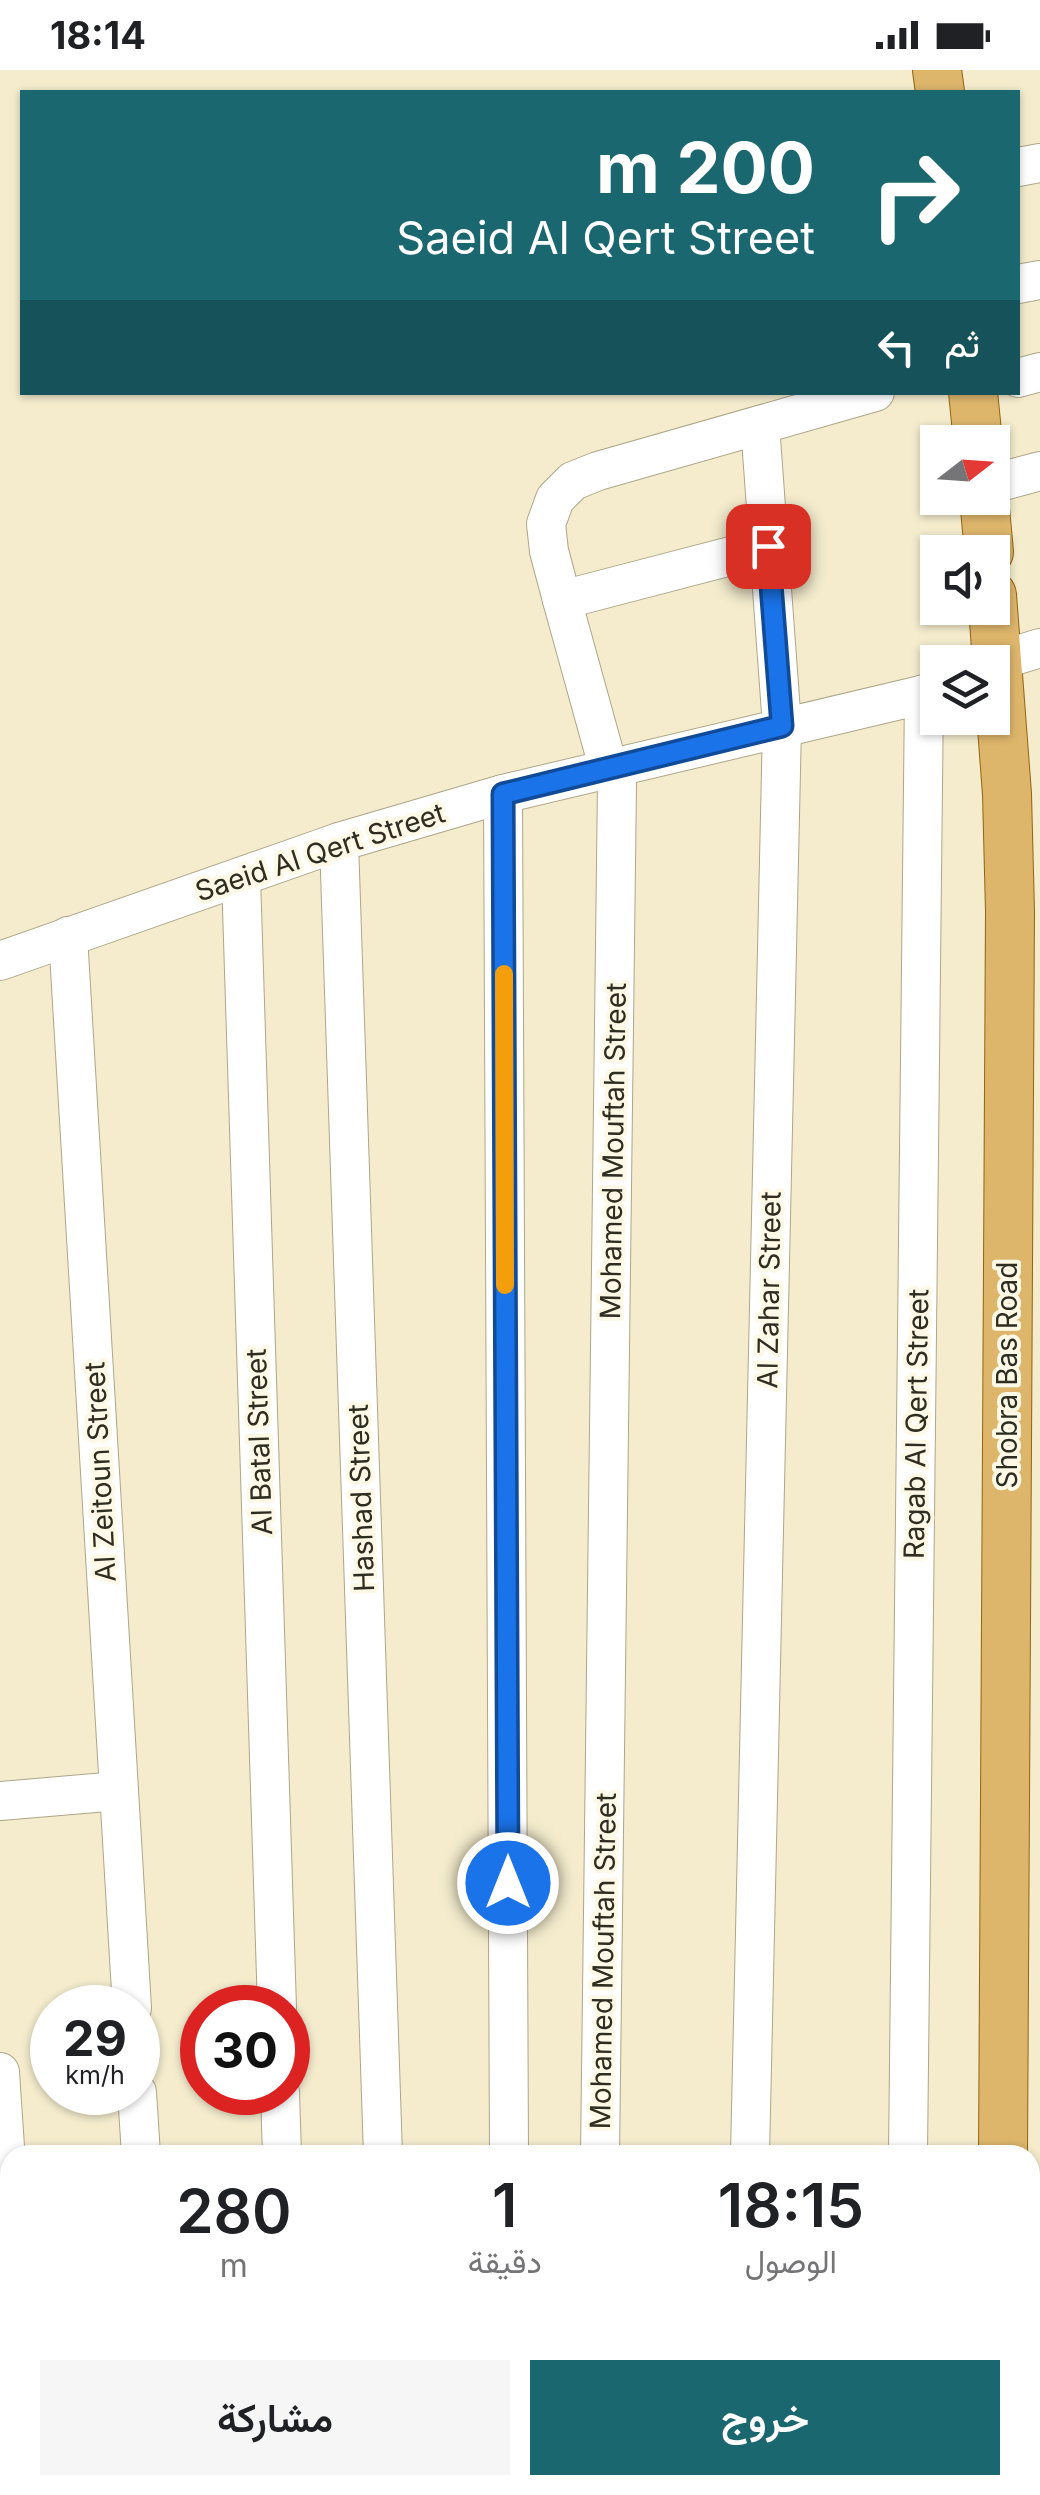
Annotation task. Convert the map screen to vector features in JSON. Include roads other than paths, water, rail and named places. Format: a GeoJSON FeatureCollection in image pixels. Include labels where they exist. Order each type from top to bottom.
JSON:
{"type":"FeatureCollection","features":[{"type":"Feature","properties":{"kind":"main road"},"geometry":{"type":"LineString","coordinates":[[973,395],[976,425]]}},
{"type":"Feature","properties":{"kind":"main road","name":"Shobra Bas Road"},"geometry":{"type":"LineString","coordinates":[[1003,2145],[1010,912],[1007,735]]}},
{"type":"Feature","properties":{"kind":"street","name":"Mohamed Mouftah Street"},"geometry":{"type":"LineString","coordinates":[[600,2145],[617,782],[604,752],[548,551],[546,524],[556,500],[574,481],[598,471],[865,395]]}},
{"type":"Feature","properties":{"kind":"street","name":"Al Zahar Street"},"geometry":{"type":"LineString","coordinates":[[750,2145],[782,726],[760,425]]}},
{"type":"Feature","properties":{"kind":"street"},"geometry":{"type":"LineString","coordinates":[[1010,480],[1040,472]]}},
{"type":"Feature","properties":{"kind":"street"},"geometry":{"type":"LineString","coordinates":[[562,600],[768,546]]}},
{"type":"Feature","properties":{"kind":"street","name":"Saeid Al Qert Street"},"geometry":{"type":"LineString","coordinates":[[0,961],[340,842],[503,794],[920,695]]}},
{"type":"Feature","properties":{"kind":"street","name":"Ragab Al Qert Street"},"geometry":{"type":"LineString","coordinates":[[908,2145],[930,735]]}},
{"type":"Feature","properties":{"kind":"street"},"geometry":{"type":"LineString","coordinates":[[503,794],[509,2145]]}},
{"type":"Feature","properties":{"kind":"street","name":"Hashad Street"},"geometry":{"type":"LineString","coordinates":[[340,842],[383,2145]]}},
{"type":"Feature","properties":{"kind":"street","name":"Al Batal Street"},"geometry":{"type":"LineString","coordinates":[[241,877],[276,1985]]}},
{"type":"Feature","properties":{"kind":"street","name":"Al Zeitoun Street"},"geometry":{"type":"LineString","coordinates":[[68,936],[131,1985]]}},
{"type":"Feature","properties":{"kind":"street"},"geometry":{"type":"LineString","coordinates":[[0,1801],[119,1790]]}},
{"type":"Feature","properties":{"kind":"street"},"geometry":{"type":"LineString","coordinates":[[0,2072],[2,2131]]}},
{"type":"Feature","properties":{"kind":"street"},"geometry":{"type":"LineString","coordinates":[[138,2115],[140,2145]]}},
{"type":"Feature","properties":{"kind":"street"},"geometry":{"type":"LineString","coordinates":[[281,2115],[282,2145]]}}]}
